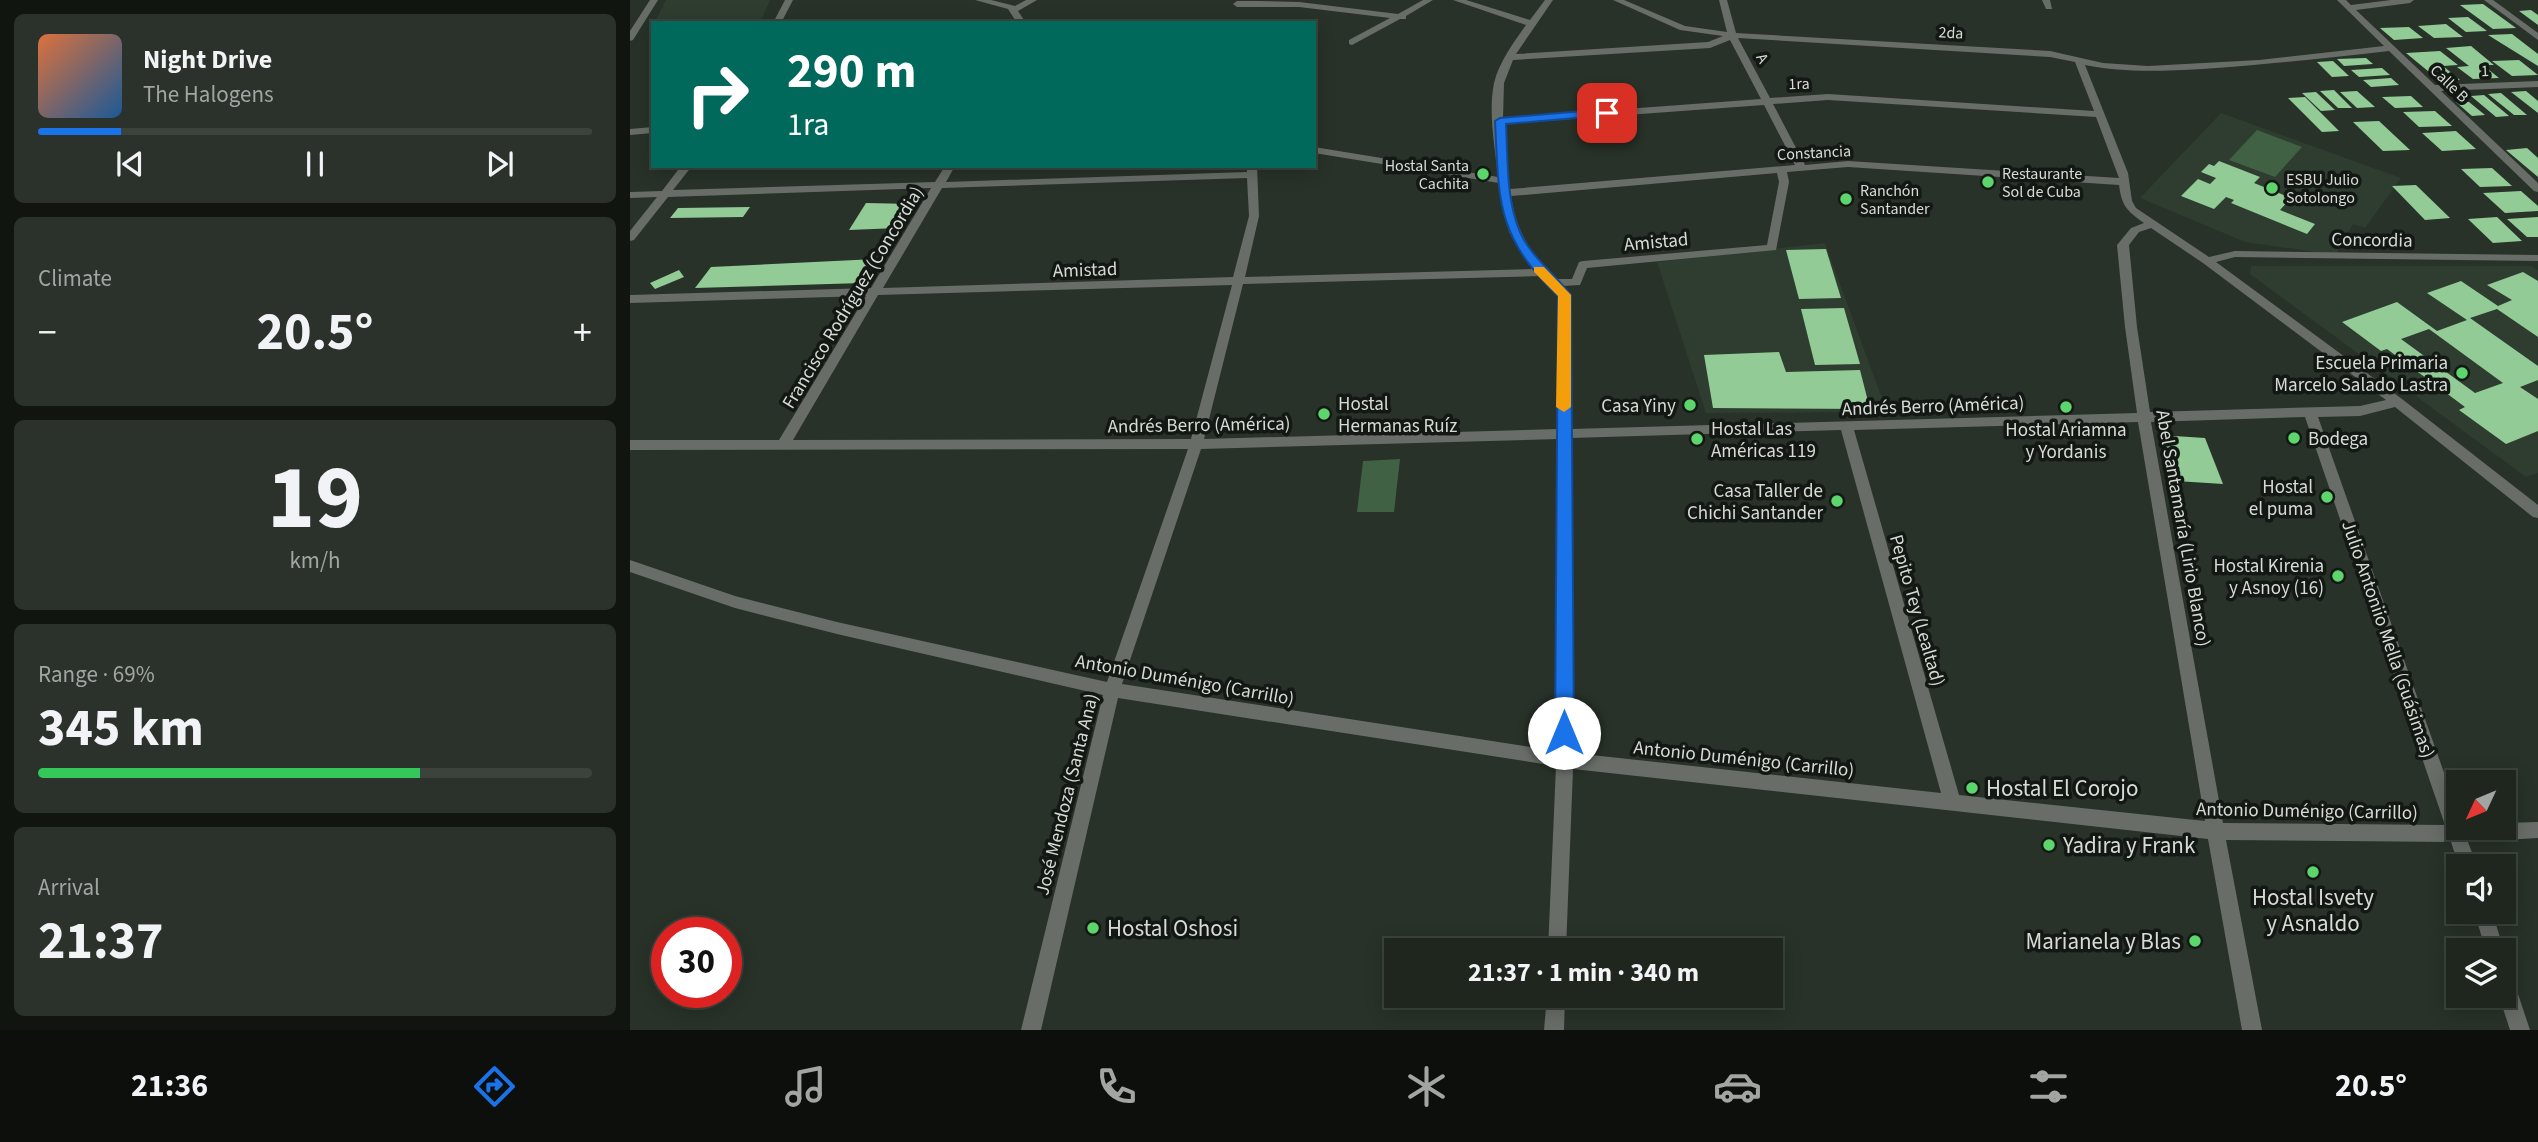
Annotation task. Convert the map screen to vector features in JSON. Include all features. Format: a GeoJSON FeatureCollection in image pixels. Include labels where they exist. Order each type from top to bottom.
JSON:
{"type":"FeatureCollection","features":[{"type":"Feature","properties":{"kind":"street"},"geometry":{"type":"LineString","coordinates":[[630,38],[654,0]]}},
{"type":"Feature","properties":{"kind":"street"},"geometry":{"type":"LineString","coordinates":[[778,21],[789,0]]}},
{"type":"Feature","properties":{"kind":"street"},"geometry":{"type":"LineString","coordinates":[[979,0],[1013,10],[1021,21]]}},
{"type":"Feature","properties":{"kind":"street"},"geometry":{"type":"LineString","coordinates":[[1013,10],[1033,0]]}},
{"type":"Feature","properties":{"kind":"street"},"geometry":{"type":"LineString","coordinates":[[1352,43],[1403,17],[1429,0]]}},
{"type":"Feature","properties":{"kind":"street"},"geometry":{"type":"LineString","coordinates":[[1457,0],[1532,24]]}},
{"type":"Feature","properties":{"kind":"street"},"geometry":{"type":"LineString","coordinates":[[1549,0],[1499,82],[1504,187],[1514,232],[1541,272],[1564,295],[1565,760],[1558,938]]}},
{"type":"Feature","properties":{"kind":"street"},"geometry":{"type":"LineString","coordinates":[[1618,0],[1683,28],[1732,35]]}},
{"type":"Feature","properties":{"kind":"street","name":"A"},"geometry":{"type":"LineString","coordinates":[[1723,0],[1732,35],[1768,99],[1801,167]]}},
{"type":"Feature","properties":{"kind":"street","name":"Calle B"},"geometry":{"type":"LineString","coordinates":[[2341,0],[2538,188]]}},
{"type":"Feature","properties":{"kind":"street"},"geometry":{"type":"LineString","coordinates":[[2350,8],[2410,0]]}},
{"type":"Feature","properties":{"kind":"street"},"geometry":{"type":"LineString","coordinates":[[2487,0],[2538,37]]}},
{"type":"Feature","properties":{"kind":"street"},"geometry":{"type":"LineString","coordinates":[[1237,4],[1265,2],[1349,7],[1403,17]]}},
{"type":"Feature","properties":{"kind":"street","name":"2da"},"geometry":{"type":"LineString","coordinates":[[1512,57],[1710,45],[1732,35],[2050,54],[2079,61],[2148,69],[2202,67],[2389,48]]}},
{"type":"Feature","properties":{"kind":"street"},"geometry":{"type":"LineString","coordinates":[[2079,61],[2125,182],[2127,201],[2132,210],[2207,261],[2397,402],[2538,513]]}},
{"type":"Feature","properties":{"kind":"street","name":"1"},"geometry":{"type":"LineString","coordinates":[[2433,88],[2538,84]]}},
{"type":"Feature","properties":{"kind":"street","name":"1ra"},"geometry":{"type":"LineString","coordinates":[[1500,121],[1768,99],[1872,99],[2099,114]]}},
{"type":"Feature","properties":{"kind":"street"},"geometry":{"type":"LineString","coordinates":[[630,132],[651,130]]}},
{"type":"Feature","properties":{"kind":"street","name":"Constancia"},"geometry":{"type":"LineString","coordinates":[[1316,150],[1504,187],[1801,167],[1894,166],[2125,182]]}},
{"type":"Feature","properties":{"kind":"street"},"geometry":{"type":"LineString","coordinates":[[630,238],[686,168]]}},
{"type":"Feature","properties":{"kind":"street","name":"Francisco Rodríguez (Concordia)"},"geometry":{"type":"LineString","coordinates":[[783,445],[949,168]]}},
{"type":"Feature","properties":{"kind":"street","name":"Amistad"},"geometry":{"type":"LineString","coordinates":[[1554,283],[1576,282],[1583,265],[1772,248],[1784,182],[1781,169]]}},
{"type":"Feature","properties":{"kind":"street"},"geometry":{"type":"LineString","coordinates":[[630,195],[939,187],[1251,170]]}},
{"type":"Feature","properties":{"kind":"street","name":"José Mendoza (Santa Ana)"},"geometry":{"type":"LineString","coordinates":[[1031,1030],[1112,690],[1196,444],[1238,282],[1254,216],[1251,170]]}},
{"type":"Feature","properties":{"kind":"street","name":"Abel Santamaría (Lirio Blanco)"},"geometry":{"type":"LineString","coordinates":[[2150,223],[2135,230],[2123,246],[2127,297],[2144,418],[2252,1030]]}},
{"type":"Feature","properties":{"kind":"street","name":"Concordia"},"geometry":{"type":"LineString","coordinates":[[2207,261],[2235,254],[2538,258]]}},
{"type":"Feature","properties":{"kind":"street","name":"Amistad"},"geometry":{"type":"LineString","coordinates":[[630,299],[1541,272]]}},
{"type":"Feature","properties":{"kind":"street","name":"Andrés Berro (América)"},"geometry":{"type":"LineString","coordinates":[[630,445],[1196,444],[1563,432],[1847,428],[2310,413],[2360,411],[2397,402]]}},
{"type":"Feature","properties":{"kind":"street","name":"Julio Antoniio Mella (Guásimas)"},"geometry":{"type":"LineString","coordinates":[[2310,413],[2446,800]]}},
{"type":"Feature","properties":{"kind":"street","name":"Pepito Tey (Lealtad)"},"geometry":{"type":"LineString","coordinates":[[1847,428],[1952,802]]}},
{"type":"Feature","properties":{"kind":"street","name":"Antonio Duménigo (Carrillo)"},"geometry":{"type":"LineString","coordinates":[[630,566],[773,612],[1112,690],[1565,760],[2215,831],[2446,834]]}},
{"type":"Feature","properties":{"kind":"street","name":"Antonio Duménigo (Carrillo)"},"geometry":{"type":"LineString","coordinates":[[2516,831],[2538,830]]}},
{"type":"Feature","properties":{"kind":"street"},"geometry":{"type":"LineString","coordinates":[[1554,1030],[1555,1008]]}},
{"type":"Feature","properties":{"kind":"street"},"geometry":{"type":"LineString","coordinates":[[2513,1008],[2520,1030]]}},
{"type":"Feature","properties":{"kind":"shaded area"},"geometry":{"type":"Polygon","coordinates":[[[666,0],[770,0],[761,21],[655,21],[666,0]]]}},
{"type":"Feature","properties":{"kind":"shaded area","name":"ESBU Julio Sotolongo"},"geometry":{"type":"Polygon","coordinates":[[[2221,113],[2401,178],[2365,228],[2353,224],[2336,255],[2245,242],[2140,198],[2221,113]]]}},
{"type":"Feature","properties":{"kind":"shaded area"},"geometry":{"type":"Polygon","coordinates":[[[1825,243],[1887,412],[1706,413],[1657,262],[1825,243]]]}},
{"type":"Feature","properties":{"kind":"shaded area","name":"Escuela Primaria Marcelo Salado Lastra"},"geometry":{"type":"Polygon","coordinates":[[[2251,266],[2532,266],[2538,270],[2538,473],[2526,477],[2250,274],[2251,266]]]}},
{"type":"Feature","properties":{"kind":"green space"},"geometry":{"type":"Polygon","coordinates":[[[2257,130],[2302,147],[2275,177],[2229,160],[2257,130]]]}},
{"type":"Feature","properties":{"kind":"green space"},"geometry":{"type":"Polygon","coordinates":[[[1400,459],[1394,512],[1357,512],[1363,461],[1400,459]]]}},
{"type":"Feature","properties":{"kind":"building"},"geometry":{"type":"Polygon","coordinates":[[[2483,4],[2516,28],[2493,29],[2460,5],[2483,4]]]}},
{"type":"Feature","properties":{"kind":"building"},"geometry":{"type":"Polygon","coordinates":[[[2531,10],[2538,15],[2538,25],[2519,11],[2531,10]]]}},
{"type":"Feature","properties":{"kind":"building"},"geometry":{"type":"Polygon","coordinates":[[[2468,17],[2487,31],[2466,32],[2448,18],[2468,17]]]}},
{"type":"Feature","properties":{"kind":"building"},"geometry":{"type":"Polygon","coordinates":[[[2446,24],[2463,37],[2434,38],[2418,26],[2446,24]]]}},
{"type":"Feature","properties":{"kind":"building"},"geometry":{"type":"Polygon","coordinates":[[[2409,27],[2423,38],[2394,40],[2380,28],[2409,27]]]}},
{"type":"Feature","properties":{"kind":"building"},"geometry":{"type":"Polygon","coordinates":[[[2512,34],[2538,54],[2538,66],[2488,35],[2512,34]]]}},
{"type":"Feature","properties":{"kind":"building"},"geometry":{"type":"Polygon","coordinates":[[[2471,46],[2494,65],[2483,65],[2499,78],[2473,79],[2457,67],[2469,66],[2446,48],[2471,46]]]}},
{"type":"Feature","properties":{"kind":"building"},"geometry":{"type":"Polygon","coordinates":[[[2440,51],[2458,65],[2443,66],[2460,80],[2440,81],[2406,53],[2440,51]]]}},
{"type":"Feature","properties":{"kind":"building"},"geometry":{"type":"Polygon","coordinates":[[[2366,58],[2373,64],[2344,66],[2337,59],[2366,58]]]}},
{"type":"Feature","properties":{"kind":"building"},"geometry":{"type":"Polygon","coordinates":[[[2519,60],[2538,75],[2512,76],[2492,61],[2519,60]]]}},
{"type":"Feature","properties":{"kind":"building"},"geometry":{"type":"Polygon","coordinates":[[[2333,61],[2349,76],[2332,77],[2317,62],[2333,61]]]}},
{"type":"Feature","properties":{"kind":"building"},"geometry":{"type":"Polygon","coordinates":[[[2382,68],[2390,75],[2359,77],[2351,70],[2382,68]]]}},
{"type":"Feature","properties":{"kind":"building"},"geometry":{"type":"Polygon","coordinates":[[[2391,78],[2399,85],[2371,87],[2363,80],[2391,78]]]}},
{"type":"Feature","properties":{"kind":"building"},"geometry":{"type":"Polygon","coordinates":[[[2334,90],[2352,108],[2338,108],[2320,91],[2334,90]]]}},
{"type":"Feature","properties":{"kind":"building"},"geometry":{"type":"Polygon","coordinates":[[[2357,91],[2375,107],[2357,108],[2340,92],[2357,91]]]}},
{"type":"Feature","properties":{"kind":"building"},"geometry":{"type":"Polygon","coordinates":[[[2526,91],[2538,101],[2538,113],[2511,92],[2526,91]]]}},
{"type":"Feature","properties":{"kind":"building"},"geometry":{"type":"Polygon","coordinates":[[[2316,92],[2335,110],[2321,111],[2302,93],[2316,92]]]}},
{"type":"Feature","properties":{"kind":"building"},"geometry":{"type":"Polygon","coordinates":[[[2501,93],[2527,115],[2514,115],[2488,94],[2501,93]]]}},
{"type":"Feature","properties":{"kind":"building"},"geometry":{"type":"Polygon","coordinates":[[[2484,95],[2509,116],[2496,117],[2471,96],[2484,95]]]}},
{"type":"Feature","properties":{"kind":"building"},"geometry":{"type":"Polygon","coordinates":[[[2411,96],[2423,107],[2395,108],[2382,97],[2411,96]]]}},
{"type":"Feature","properties":{"kind":"building"},"geometry":{"type":"Polygon","coordinates":[[[2305,97],[2339,131],[2322,132],[2288,98],[2305,97]]]}},
{"type":"Feature","properties":{"kind":"building"},"geometry":{"type":"Polygon","coordinates":[[[2456,102],[2469,102],[2485,115],[2472,116],[2456,102]]]}},
{"type":"Feature","properties":{"kind":"building"},"geometry":{"type":"Polygon","coordinates":[[[2435,111],[2452,126],[2419,127],[2403,112],[2435,111]]]}},
{"type":"Feature","properties":{"kind":"building"},"geometry":{"type":"Polygon","coordinates":[[[2379,121],[2410,150],[2383,151],[2353,122],[2379,121]]]}},
{"type":"Feature","properties":{"kind":"building"},"geometry":{"type":"Polygon","coordinates":[[[2456,131],[2476,149],[2442,151],[2422,133],[2456,131]]]}},
{"type":"Feature","properties":{"kind":"building"},"geometry":{"type":"Polygon","coordinates":[[[2527,148],[2538,158],[2538,177],[2506,150],[2527,148]]]}},
{"type":"Feature","properties":{"kind":"building"},"geometry":{"type":"Polygon","coordinates":[[[2219,161],[2260,177],[2254,183],[2291,198],[2280,210],[2315,224],[2307,234],[2231,203],[2234,200],[2226,197],[2214,209],[2181,196],[2198,179],[2210,184],[2216,178],[2201,172],[2209,164],[2214,166],[2219,161]]]}},
{"type":"Feature","properties":{"kind":"building"},"geometry":{"type":"Polygon","coordinates":[[[2492,168],[2512,186],[2480,187],[2461,169],[2492,168]]]}},
{"type":"Feature","properties":{"kind":"building"},"geometry":{"type":"Polygon","coordinates":[[[2416,185],[2450,218],[2425,220],[2392,186],[2416,185]]]}},
{"type":"Feature","properties":{"kind":"building"},"geometry":{"type":"Polygon","coordinates":[[[2521,191],[2538,206],[2538,211],[2505,213],[2483,193],[2521,191]]]}},
{"type":"Feature","properties":{"kind":"building"},"geometry":{"type":"Polygon","coordinates":[[[866,203],[913,204],[898,228],[849,230],[866,203]]]}},
{"type":"Feature","properties":{"kind":"building"},"geometry":{"type":"Polygon","coordinates":[[[750,207],[743,217],[670,218],[678,208],[750,207]]]}},
{"type":"Feature","properties":{"kind":"building"},"geometry":{"type":"Polygon","coordinates":[[[2497,217],[2522,241],[2493,243],[2468,219],[2497,217]]]}},
{"type":"Feature","properties":{"kind":"building"},"geometry":{"type":"Polygon","coordinates":[[[2538,217],[2538,237],[2527,237],[2507,219],[2538,217]]]}},
{"type":"Feature","properties":{"kind":"building"},"geometry":{"type":"Polygon","coordinates":[[[1826,249],[1841,298],[1799,299],[1786,250],[1826,249]]]}},
{"type":"Feature","properties":{"kind":"building"},"geometry":{"type":"Polygon","coordinates":[[[876,259],[863,283],[695,288],[711,267],[876,259]]]}},
{"type":"Feature","properties":{"kind":"building"},"geometry":{"type":"Polygon","coordinates":[[[679,270],[684,277],[655,289],[650,283],[679,270]]]}},
{"type":"Feature","properties":{"kind":"building"},"geometry":{"type":"Polygon","coordinates":[[[2523,272],[2538,281],[2538,337],[2497,309],[2470,318],[2538,366],[2538,380],[2520,387],[2538,399],[2538,431],[2506,444],[2459,410],[2465,407],[2387,349],[2381,351],[2342,322],[2397,302],[2437,331],[2467,320],[2427,293],[2461,281],[2498,306],[2512,300],[2487,285],[2523,272]],[[2429,329],[2401,339],[2475,393],[2503,383],[2429,329]]]}},
{"type":"Feature","properties":{"kind":"building"},"geometry":{"type":"Polygon","coordinates":[[[1844,308],[1860,364],[1815,365],[1801,309],[1844,308]]]}},
{"type":"Feature","properties":{"kind":"building"},"geometry":{"type":"Polygon","coordinates":[[[1779,352],[1786,372],[1860,370],[1870,409],[1713,408],[1704,355],[1779,352]]]}},
{"type":"Feature","properties":{"kind":"building"},"geometry":{"type":"Polygon","coordinates":[[[2159,435],[2205,438],[2223,484],[2176,481],[2159,435]]]}},
{"type":"Feature","properties":{"kind":"slow traffic"},"geometry":{"type":"LineString","coordinates":[[1539,269],[1564,295],[1564,407]]}},
{"type":"Feature","properties":{"kind":"place","name":"Hostal Santa Cachita"},"geometry":{"type":"Point","coordinates":[1483,174]}},
{"type":"Feature","properties":{"kind":"place","name":"Restaurante Sol de Cuba"},"geometry":{"type":"Point","coordinates":[1988,182]}},
{"type":"Feature","properties":{"kind":"place","name":"ESBU Julio Sotolongo"},"geometry":{"type":"Point","coordinates":[2272,188]}},
{"type":"Feature","properties":{"kind":"place","name":"Ranchón Santander"},"geometry":{"type":"Point","coordinates":[1846,199]}},
{"type":"Feature","properties":{"kind":"place","name":"Escuela Primaria Marcelo Salado Lastra"},"geometry":{"type":"Point","coordinates":[2462,373]}},
{"type":"Feature","properties":{"kind":"place","name":"Casa Yiny"},"geometry":{"type":"Point","coordinates":[1690,405]}},
{"type":"Feature","properties":{"kind":"place","name":"Hostal Ariamna y Yordanis"},"geometry":{"type":"Point","coordinates":[2066,407]}},
{"type":"Feature","properties":{"kind":"place","name":"Hostal Hermanas Ruíz"},"geometry":{"type":"Point","coordinates":[1324,414]}},
{"type":"Feature","properties":{"kind":"place","name":"Bodega"},"geometry":{"type":"Point","coordinates":[2294,438]}},
{"type":"Feature","properties":{"kind":"place","name":"Hostal Las Américas 119"},"geometry":{"type":"Point","coordinates":[1697,439]}},
{"type":"Feature","properties":{"kind":"place","name":"Hostal el puma"},"geometry":{"type":"Point","coordinates":[2327,497]}},
{"type":"Feature","properties":{"kind":"place","name":"Casa Taller de Chichi Santander"},"geometry":{"type":"Point","coordinates":[1837,501]}},
{"type":"Feature","properties":{"kind":"place","name":"Hostal Kirenia y Asnoy (16)"},"geometry":{"type":"Point","coordinates":[2338,576]}},
{"type":"Feature","properties":{"kind":"place","name":"Hostal El Corojo"},"geometry":{"type":"Point","coordinates":[1972,788]}},
{"type":"Feature","properties":{"kind":"place","name":"Yadira y Frank"},"geometry":{"type":"Point","coordinates":[2049,845]}},
{"type":"Feature","properties":{"kind":"place","name":"Hostal Isvety y Asnaldo"},"geometry":{"type":"Point","coordinates":[2313,872]}},
{"type":"Feature","properties":{"kind":"place","name":"Hostal Oshosi"},"geometry":{"type":"Point","coordinates":[1093,928]}},
{"type":"Feature","properties":{"kind":"place","name":"Marianela y Blas"},"geometry":{"type":"Point","coordinates":[2195,941]}},
{"type":"Feature","properties":{"kind":"route"},"geometry":{"type":"LineString","coordinates":[[1564,733],[1564,295],[1541,272],[1514,232],[1505,193],[1500,121],[1607,113]]}}]}
